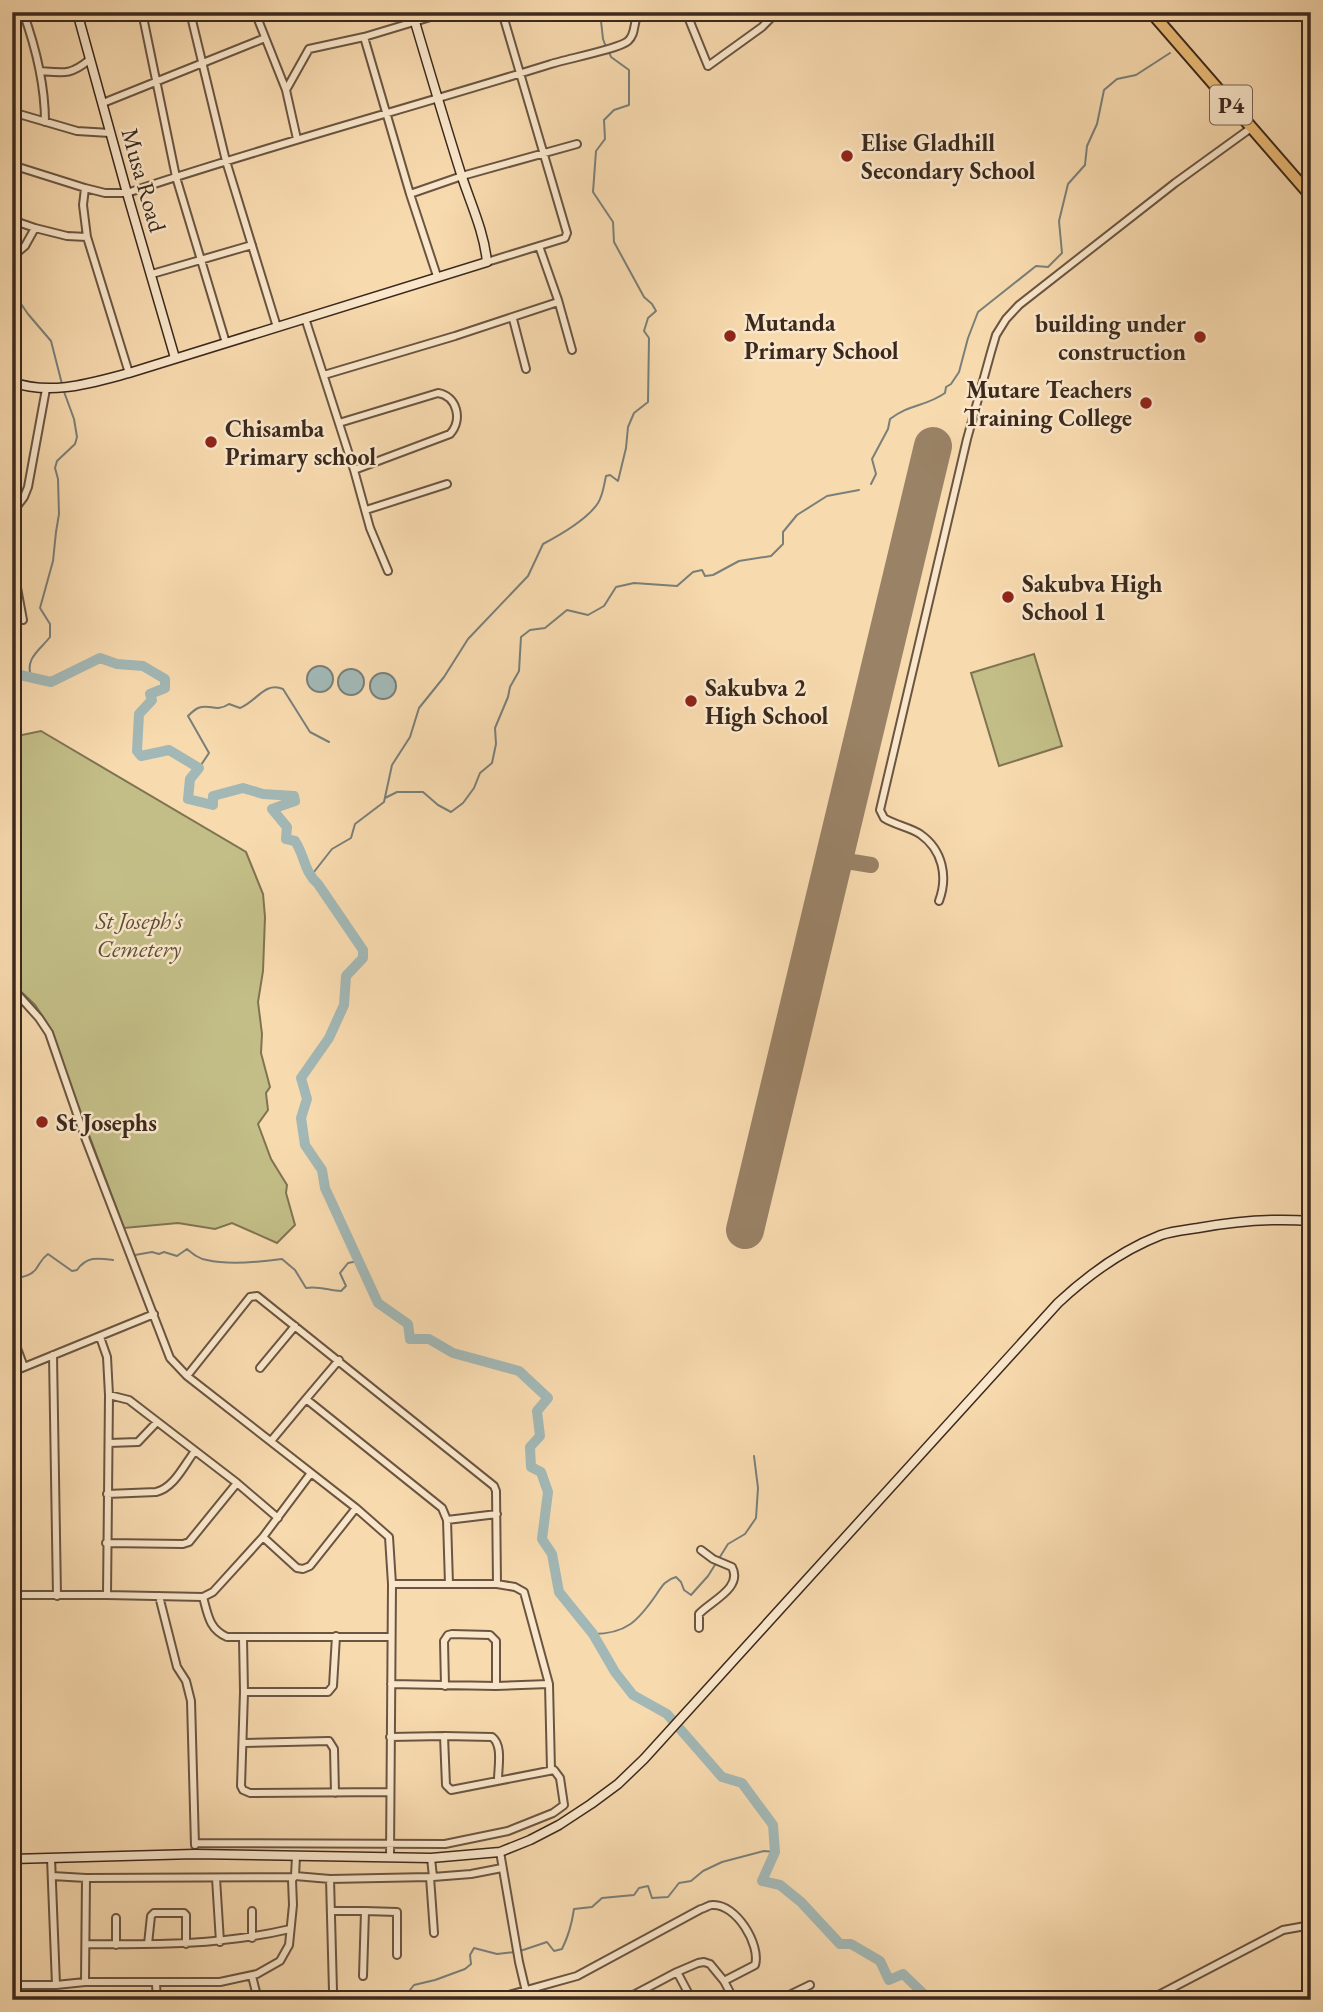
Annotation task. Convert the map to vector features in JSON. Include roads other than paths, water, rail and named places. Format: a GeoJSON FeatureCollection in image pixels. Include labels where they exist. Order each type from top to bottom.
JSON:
{"type":"FeatureCollection","features":[{"type":"Feature","properties":{"kind":"highway","name":"P4"},"geometry":{"type":"LineString","coordinates":[[1151,12],[1311,196]]}},
{"type":"Feature","properties":{"kind":"street"},"geometry":{"type":"LineString","coordinates":[[23,12],[41,71],[45,122]]}},
{"type":"Feature","properties":{"kind":"street"},"geometry":{"type":"LineString","coordinates":[[142,12],[176,177],[226,343]]}},
{"type":"Feature","properties":{"kind":"street"},"geometry":{"type":"LineString","coordinates":[[190,12],[226,161],[277,327]]}},
{"type":"Feature","properties":{"kind":"street"},"geometry":{"type":"LineString","coordinates":[[255,12],[286,90],[297,139]]}},
{"type":"Feature","properties":{"kind":"street"},"geometry":{"type":"LineString","coordinates":[[286,90],[309,49],[363,37],[413,17],[447,12]]}},
{"type":"Feature","properties":{"kind":"street"},"geometry":{"type":"LineString","coordinates":[[12,382],[46,388],[83,386],[565,238],[567,233],[502,12]]}},
{"type":"Feature","properties":{"kind":"street"},"geometry":{"type":"LineString","coordinates":[[12,165],[105,193],[127,193],[297,139],[621,45],[634,32],[635,18],[640,12]]}},
{"type":"Feature","properties":{"kind":"street"},"geometry":{"type":"LineString","coordinates":[[686,12],[708,66],[762,27],[777,12]]}},
{"type":"Feature","properties":{"kind":"street","name":"Musa Road"},"geometry":{"type":"LineString","coordinates":[[78,13],[89,60],[175,358]]}},
{"type":"Feature","properties":{"kind":"street"},"geometry":{"type":"LineString","coordinates":[[413,17],[483,240],[487,262]]}},
{"type":"Feature","properties":{"kind":"street"},"geometry":{"type":"LineString","coordinates":[[363,37],[437,276]]}},
{"type":"Feature","properties":{"kind":"street"},"geometry":{"type":"LineString","coordinates":[[103,103],[265,38]]}},
{"type":"Feature","properties":{"kind":"street"},"geometry":{"type":"LineString","coordinates":[[41,71],[72,72],[89,60]]}},
{"type":"Feature","properties":{"kind":"street"},"geometry":{"type":"LineString","coordinates":[[12,112],[77,131],[110,133]]}},
{"type":"Feature","properties":{"kind":"street"},"geometry":{"type":"LineString","coordinates":[[939,901],[944,877],[932,845],[920,834],[884,818],[880,810],[967,439],[996,335],[1019,305],[1175,183],[1251,128]]}},
{"type":"Feature","properties":{"kind":"street"},"geometry":{"type":"LineString","coordinates":[[410,194],[462,176],[578,144]]}},
{"type":"Feature","properties":{"kind":"street"},"geometry":{"type":"LineString","coordinates":[[85,188],[83,205],[87,237],[129,373]]}},
{"type":"Feature","properties":{"kind":"street"},"geometry":{"type":"LineString","coordinates":[[12,220],[67,236],[87,237]]}},
{"type":"Feature","properties":{"kind":"street"},"geometry":{"type":"LineString","coordinates":[[12,257],[25,246],[35,228]]}},
{"type":"Feature","properties":{"kind":"street"},"geometry":{"type":"LineString","coordinates":[[152,274],[252,245]]}},
{"type":"Feature","properties":{"kind":"street"},"geometry":{"type":"LineString","coordinates":[[539,246],[572,350]]}},
{"type":"Feature","properties":{"kind":"street"},"geometry":{"type":"LineString","coordinates":[[12,296],[17,313],[12,320]]}},
{"type":"Feature","properties":{"kind":"street"},"geometry":{"type":"LineString","coordinates":[[324,375],[455,337],[558,302]]}},
{"type":"Feature","properties":{"kind":"street"},"geometry":{"type":"LineString","coordinates":[[305,318],[355,470],[370,528],[388,570]]}},
{"type":"Feature","properties":{"kind":"street"},"geometry":{"type":"LineString","coordinates":[[511,318],[526,369]]}},
{"type":"Feature","properties":{"kind":"street"},"geometry":{"type":"LineString","coordinates":[[12,513],[28,487],[46,388]]}},
{"type":"Feature","properties":{"kind":"street"},"geometry":{"type":"LineString","coordinates":[[340,423],[438,393],[447,395],[454,402],[457,419],[450,434],[355,470]]}},
{"type":"Feature","properties":{"kind":"street"},"geometry":{"type":"LineString","coordinates":[[366,510],[447,484]]}},
{"type":"Feature","properties":{"kind":"street"},"geometry":{"type":"LineString","coordinates":[[12,561],[23,620]]}},
{"type":"Feature","properties":{"kind":"street"},"geometry":{"type":"LineString","coordinates":[[12,988],[39,1017],[49,1033],[86,1140],[170,1358],[187,1376],[356,1507],[389,1537],[392,1584],[390,1857]]}},
{"type":"Feature","properties":{"kind":"street"},"geometry":{"type":"LineString","coordinates":[[12,1859],[195,1854],[431,1858],[500,1852],[530,1840],[559,1825],[618,1784],[689,1711],[1079,1283],[1117,1257],[1161,1235],[1248,1220],[1311,1221]]}},
{"type":"Feature","properties":{"kind":"street"},"geometry":{"type":"LineString","coordinates":[[187,1376],[252,1296],[257,1296],[494,1486],[497,1514],[497,1584]]}},
{"type":"Feature","properties":{"kind":"street"},"geometry":{"type":"LineString","coordinates":[[12,1372],[154,1314]]}},
{"type":"Feature","properties":{"kind":"street"},"geometry":{"type":"LineString","coordinates":[[260,1368],[295,1326]]}},
{"type":"Feature","properties":{"kind":"street"},"geometry":{"type":"LineString","coordinates":[[12,1335],[24,1367]]}},
{"type":"Feature","properties":{"kind":"street"},"geometry":{"type":"LineString","coordinates":[[100,1337],[107,1357],[109,1395],[107,1595]]}},
{"type":"Feature","properties":{"kind":"street"},"geometry":{"type":"LineString","coordinates":[[54,1355],[57,1596]]}},
{"type":"Feature","properties":{"kind":"street"},"geometry":{"type":"LineString","coordinates":[[271,1441],[339,1360]]}},
{"type":"Feature","properties":{"kind":"street"},"geometry":{"type":"LineString","coordinates":[[109,1395],[129,1400],[278,1518]]}},
{"type":"Feature","properties":{"kind":"street"},"geometry":{"type":"LineString","coordinates":[[306,1399],[442,1508],[447,1520],[449,1584]]}},
{"type":"Feature","properties":{"kind":"street"},"geometry":{"type":"LineString","coordinates":[[109,1443],[138,1442],[157,1422]]}},
{"type":"Feature","properties":{"kind":"street"},"geometry":{"type":"LineString","coordinates":[[107,1493],[163,1490],[170,1485],[195,1451]]}},
{"type":"Feature","properties":{"kind":"street"},"geometry":{"type":"LineString","coordinates":[[12,1595],[203,1597],[213,1592],[263,1537],[311,1472]]}},
{"type":"Feature","properties":{"kind":"street"},"geometry":{"type":"LineString","coordinates":[[106,1543],[189,1542],[237,1483]]}},
{"type":"Feature","properties":{"kind":"street"},"geometry":{"type":"LineString","coordinates":[[263,1537],[297,1567],[303,1569],[310,1566],[356,1507]]}},
{"type":"Feature","properties":{"kind":"street"},"geometry":{"type":"LineString","coordinates":[[447,1520],[497,1514]]}},
{"type":"Feature","properties":{"kind":"street"},"geometry":{"type":"LineString","coordinates":[[699,1628],[699,1614],[707,1605],[723,1596],[733,1583],[735,1572],[732,1567],[713,1559],[701,1550]]}},
{"type":"Feature","properties":{"kind":"street"},"geometry":{"type":"LineString","coordinates":[[392,1584],[497,1584],[515,1587],[524,1592],[549,1684],[551,1770]]}},
{"type":"Feature","properties":{"kind":"street"},"geometry":{"type":"LineString","coordinates":[[159,1596],[177,1667],[186,1681],[191,1701],[195,1854]]}},
{"type":"Feature","properties":{"kind":"street"},"geometry":{"type":"LineString","coordinates":[[203,1597],[217,1632],[227,1637],[390,1637]]}},
{"type":"Feature","properties":{"kind":"street"},"geometry":{"type":"LineString","coordinates":[[445,1686],[444,1641],[452,1634],[494,1637],[496,1686]]}},
{"type":"Feature","properties":{"kind":"street"},"geometry":{"type":"LineString","coordinates":[[244,1692],[328,1692],[333,1686],[336,1636]]}},
{"type":"Feature","properties":{"kind":"street"},"geometry":{"type":"LineString","coordinates":[[243,1638],[244,1742],[241,1786],[245,1792],[390,1793]]}},
{"type":"Feature","properties":{"kind":"street"},"geometry":{"type":"LineString","coordinates":[[391,1684],[549,1684]]}},
{"type":"Feature","properties":{"kind":"street"},"geometry":{"type":"LineString","coordinates":[[195,1843],[445,1844],[508,1831],[553,1813],[564,1805],[560,1778],[557,1772],[551,1770],[448,1789],[444,1736]]}},
{"type":"Feature","properties":{"kind":"street"},"geometry":{"type":"LineString","coordinates":[[390,1737],[492,1737],[499,1745],[498,1780]]}},
{"type":"Feature","properties":{"kind":"street"},"geometry":{"type":"LineString","coordinates":[[244,1742],[329,1741],[334,1749],[335,1793]]}},
{"type":"Feature","properties":{"kind":"street"},"geometry":{"type":"LineString","coordinates":[[500,1852],[528,2000]]}},
{"type":"Feature","properties":{"kind":"street"},"geometry":{"type":"LineString","coordinates":[[12,1985],[220,1982],[252,1976],[280,1961],[289,1945],[296,1856]]}},
{"type":"Feature","properties":{"kind":"street"},"geometry":{"type":"LineString","coordinates":[[51,1858],[56,1985]]}},
{"type":"Feature","properties":{"kind":"street"},"geometry":{"type":"LineString","coordinates":[[431,1858],[434,1933]]}},
{"type":"Feature","properties":{"kind":"street"},"geometry":{"type":"LineString","coordinates":[[52,1876],[295,1876],[330,1879],[432,1877],[502,1868]]}},
{"type":"Feature","properties":{"kind":"street"},"geometry":{"type":"LineString","coordinates":[[85,1982],[86,1878]]}},
{"type":"Feature","properties":{"kind":"street"},"geometry":{"type":"LineString","coordinates":[[216,1878],[220,1942]]}},
{"type":"Feature","properties":{"kind":"street"},"geometry":{"type":"LineString","coordinates":[[324,2000],[330,1998],[333,1991],[330,1879]]}},
{"type":"Feature","properties":{"kind":"street"},"geometry":{"type":"LineString","coordinates":[[491,2000],[577,1976],[712,1905],[734,1914],[751,1936],[757,1956],[755,1965],[724,1981]]}},
{"type":"Feature","properties":{"kind":"street"},"geometry":{"type":"LineString","coordinates":[[252,1911],[252,1938]]}},
{"type":"Feature","properties":{"kind":"street"},"geometry":{"type":"LineString","coordinates":[[332,1911],[397,1912],[397,1955]]}},
{"type":"Feature","properties":{"kind":"street"},"geometry":{"type":"LineString","coordinates":[[363,1976],[365,1911]]}},
{"type":"Feature","properties":{"kind":"street"},"geometry":{"type":"LineString","coordinates":[[148,1944],[151,1916],[154,1913],[184,1913],[186,1944]]}},
{"type":"Feature","properties":{"kind":"street"},"geometry":{"type":"LineString","coordinates":[[116,1918],[116,1945]]}},
{"type":"Feature","properties":{"kind":"street"},"geometry":{"type":"LineString","coordinates":[[1153,1999],[1283,1930],[1311,1925],[1308,2000]]}},
{"type":"Feature","properties":{"kind":"street"},"geometry":{"type":"LineString","coordinates":[[86,1944],[220,1942],[290,1930]]}},
{"type":"Feature","properties":{"kind":"street"},"geometry":{"type":"LineString","coordinates":[[624,2000],[677,1972],[704,1962],[710,1964],[724,1981],[734,2000]]}},
{"type":"Feature","properties":{"kind":"street"},"geometry":{"type":"LineString","coordinates":[[677,1972],[692,2000]]}},
{"type":"Feature","properties":{"kind":"street"},"geometry":{"type":"LineString","coordinates":[[252,1976],[258,2000]]}},
{"type":"Feature","properties":{"kind":"street"},"geometry":{"type":"LineString","coordinates":[[156,1984],[157,2000]]}},
{"type":"Feature","properties":{"kind":"street"},"geometry":{"type":"LineString","coordinates":[[779,2000],[810,1986]]}},
{"type":"Feature","properties":{"kind":"water"},"geometry":{"type":"Polygon","coordinates":[[[320,666],[329,670],[333,679],[329,688],[320,692],[311,688],[307,679],[311,670],[320,666]]]}},
{"type":"Feature","properties":{"kind":"water"},"geometry":{"type":"Polygon","coordinates":[[[351,669],[360,673],[364,682],[360,691],[351,695],[342,691],[338,682],[342,673],[351,669]]]}},
{"type":"Feature","properties":{"kind":"water"},"geometry":{"type":"Polygon","coordinates":[[[383,673],[392,677],[396,686],[392,695],[383,699],[374,695],[370,686],[374,677],[383,673]]]}},
{"type":"Feature","properties":{"kind":"waterway"},"geometry":{"type":"LineString","coordinates":[[600,12],[606,47]]}},
{"type":"Feature","properties":{"kind":"waterway"},"geometry":{"type":"LineString","coordinates":[[310,877],[332,849],[351,838],[355,824],[384,802],[392,765],[410,737],[419,708],[444,677],[468,639],[528,576],[543,544],[573,526],[593,509],[601,497],[606,476],[610,475],[618,481],[628,427],[634,413],[648,402],[649,338],[644,331],[648,318],[656,311],[644,297],[614,242],[613,222],[593,192],[596,151],[605,139],[604,120],[614,110],[629,105],[629,70],[611,57],[609,52]]}},
{"type":"Feature","properties":{"kind":"waterway"},"geometry":{"type":"LineString","coordinates":[[871,484],[876,474],[872,459],[888,429],[890,419],[945,393],[946,387],[959,372],[978,312],[1036,266],[1048,267],[1062,253],[1059,221],[1068,184],[1085,165],[1087,146],[1097,124],[1104,90],[1117,79],[1136,75],[1170,53]]}},
{"type":"Feature","properties":{"kind":"waterway"},"geometry":{"type":"LineString","coordinates":[[12,291],[51,341],[62,384]]}},
{"type":"Feature","properties":{"kind":"waterway"},"geometry":{"type":"LineString","coordinates":[[31,677],[31,660],[50,637],[50,624],[40,608],[53,561],[59,514],[55,468],[57,461],[75,444],[77,437],[74,419],[63,389]]}},
{"type":"Feature","properties":{"kind":"waterway"},"geometry":{"type":"LineString","coordinates":[[385,798],[397,792],[423,792],[451,812],[463,803],[474,788],[480,773],[492,763],[496,744],[495,728],[519,671],[521,637],[530,630],[545,628],[567,610],[588,615],[604,606],[616,587],[634,583],[677,586],[693,572],[702,570],[705,576],[713,575],[739,561],[771,556],[783,544],[783,532],[797,515],[827,496],[859,490]]}},
{"type":"Feature","properties":{"kind":"waterway"},"geometry":{"type":"LineString","coordinates":[[12,675],[51,682],[100,658],[117,664],[143,666],[165,679],[165,688],[150,694],[152,700],[139,714],[137,751],[141,756],[169,750],[199,768],[190,779],[188,799],[213,805],[213,796],[243,788],[263,794],[294,796],[295,801],[272,809],[287,827],[286,839],[295,841],[310,874],[363,950],[363,958],[346,976],[344,1005],[329,1038],[301,1078],[307,1099],[301,1118],[305,1145],[322,1170],[325,1188],[378,1303],[408,1324],[410,1339],[429,1339],[453,1353],[519,1371],[548,1398],[537,1411],[540,1436],[530,1447],[531,1467],[541,1472],[548,1492],[542,1539],[552,1554],[559,1592],[593,1634],[615,1672],[633,1695],[667,1714],[722,1777],[742,1783],[773,1825],[775,1852],[762,1881],[780,1885],[801,1902],[840,1944],[851,1944],[880,1961],[889,1980],[903,1974],[930,2000]]}},
{"type":"Feature","properties":{"kind":"waterway"},"geometry":{"type":"LineString","coordinates":[[199,768],[209,753],[188,716],[202,707],[220,708],[229,704],[240,708],[271,688],[283,689],[310,732],[329,742]]}},
{"type":"Feature","properties":{"kind":"waterway"},"geometry":{"type":"LineString","coordinates":[[135,1255],[164,1252],[177,1256],[187,1249],[201,1259],[215,1262],[282,1259],[295,1270],[306,1288],[341,1291],[346,1286],[340,1273],[348,1263],[358,1261]]}},
{"type":"Feature","properties":{"kind":"waterway"},"geometry":{"type":"LineString","coordinates":[[12,1279],[31,1273],[48,1254],[72,1271],[93,1259],[113,1260]]}},
{"type":"Feature","properties":{"kind":"waterway"},"geometry":{"type":"LineString","coordinates":[[593,1634],[623,1629],[637,1619],[664,1584],[672,1578],[676,1577],[684,1590],[691,1595],[708,1576],[728,1544],[745,1534],[756,1518],[758,1488],[754,1456]]}},
{"type":"Feature","properties":{"kind":"waterway"},"geometry":{"type":"LineString","coordinates":[[520,1951],[547,1942],[554,1951],[562,1949],[570,1930],[574,1909],[592,1907],[602,1898],[634,1895],[639,1888],[648,1886],[652,1898],[668,1897],[679,1883],[691,1881],[703,1871],[722,1862],[764,1851],[775,1852]]}},
{"type":"Feature","properties":{"kind":"waterway"},"geometry":{"type":"LineString","coordinates":[[402,2000],[414,1985],[465,1969],[471,1964],[470,1955],[474,1948],[497,1954],[515,1952]]}},
{"type":"Feature","properties":{"kind":"place","name":"Elise Gladhill Secondary School"},"geometry":{"type":"Point","coordinates":[847,156]}},
{"type":"Feature","properties":{"kind":"place","name":"Mutanda Primary School"},"geometry":{"type":"Point","coordinates":[730,336]}},
{"type":"Feature","properties":{"kind":"place","name":"building under construction"},"geometry":{"type":"Point","coordinates":[1200,337]}},
{"type":"Feature","properties":{"kind":"place","name":"Mutare Teachers Training College"},"geometry":{"type":"Point","coordinates":[1146,403]}},
{"type":"Feature","properties":{"kind":"place","name":"Chisamba Primary school"},"geometry":{"type":"Point","coordinates":[211,442]}},
{"type":"Feature","properties":{"kind":"place","name":"Sakubva High School 1"},"geometry":{"type":"Point","coordinates":[1008,597]}},
{"type":"Feature","properties":{"kind":"place","name":"Sakubva 2 High School"},"geometry":{"type":"Point","coordinates":[691,701]}},
{"type":"Feature","properties":{"kind":"place","name":"St Josephs"},"geometry":{"type":"Point","coordinates":[42,1122]}},
{"type":"Feature","properties":{"kind":"park label","name":"St Joseph's Cemetery"},"geometry":{"type":"Point","coordinates":[139,934]}}]}
